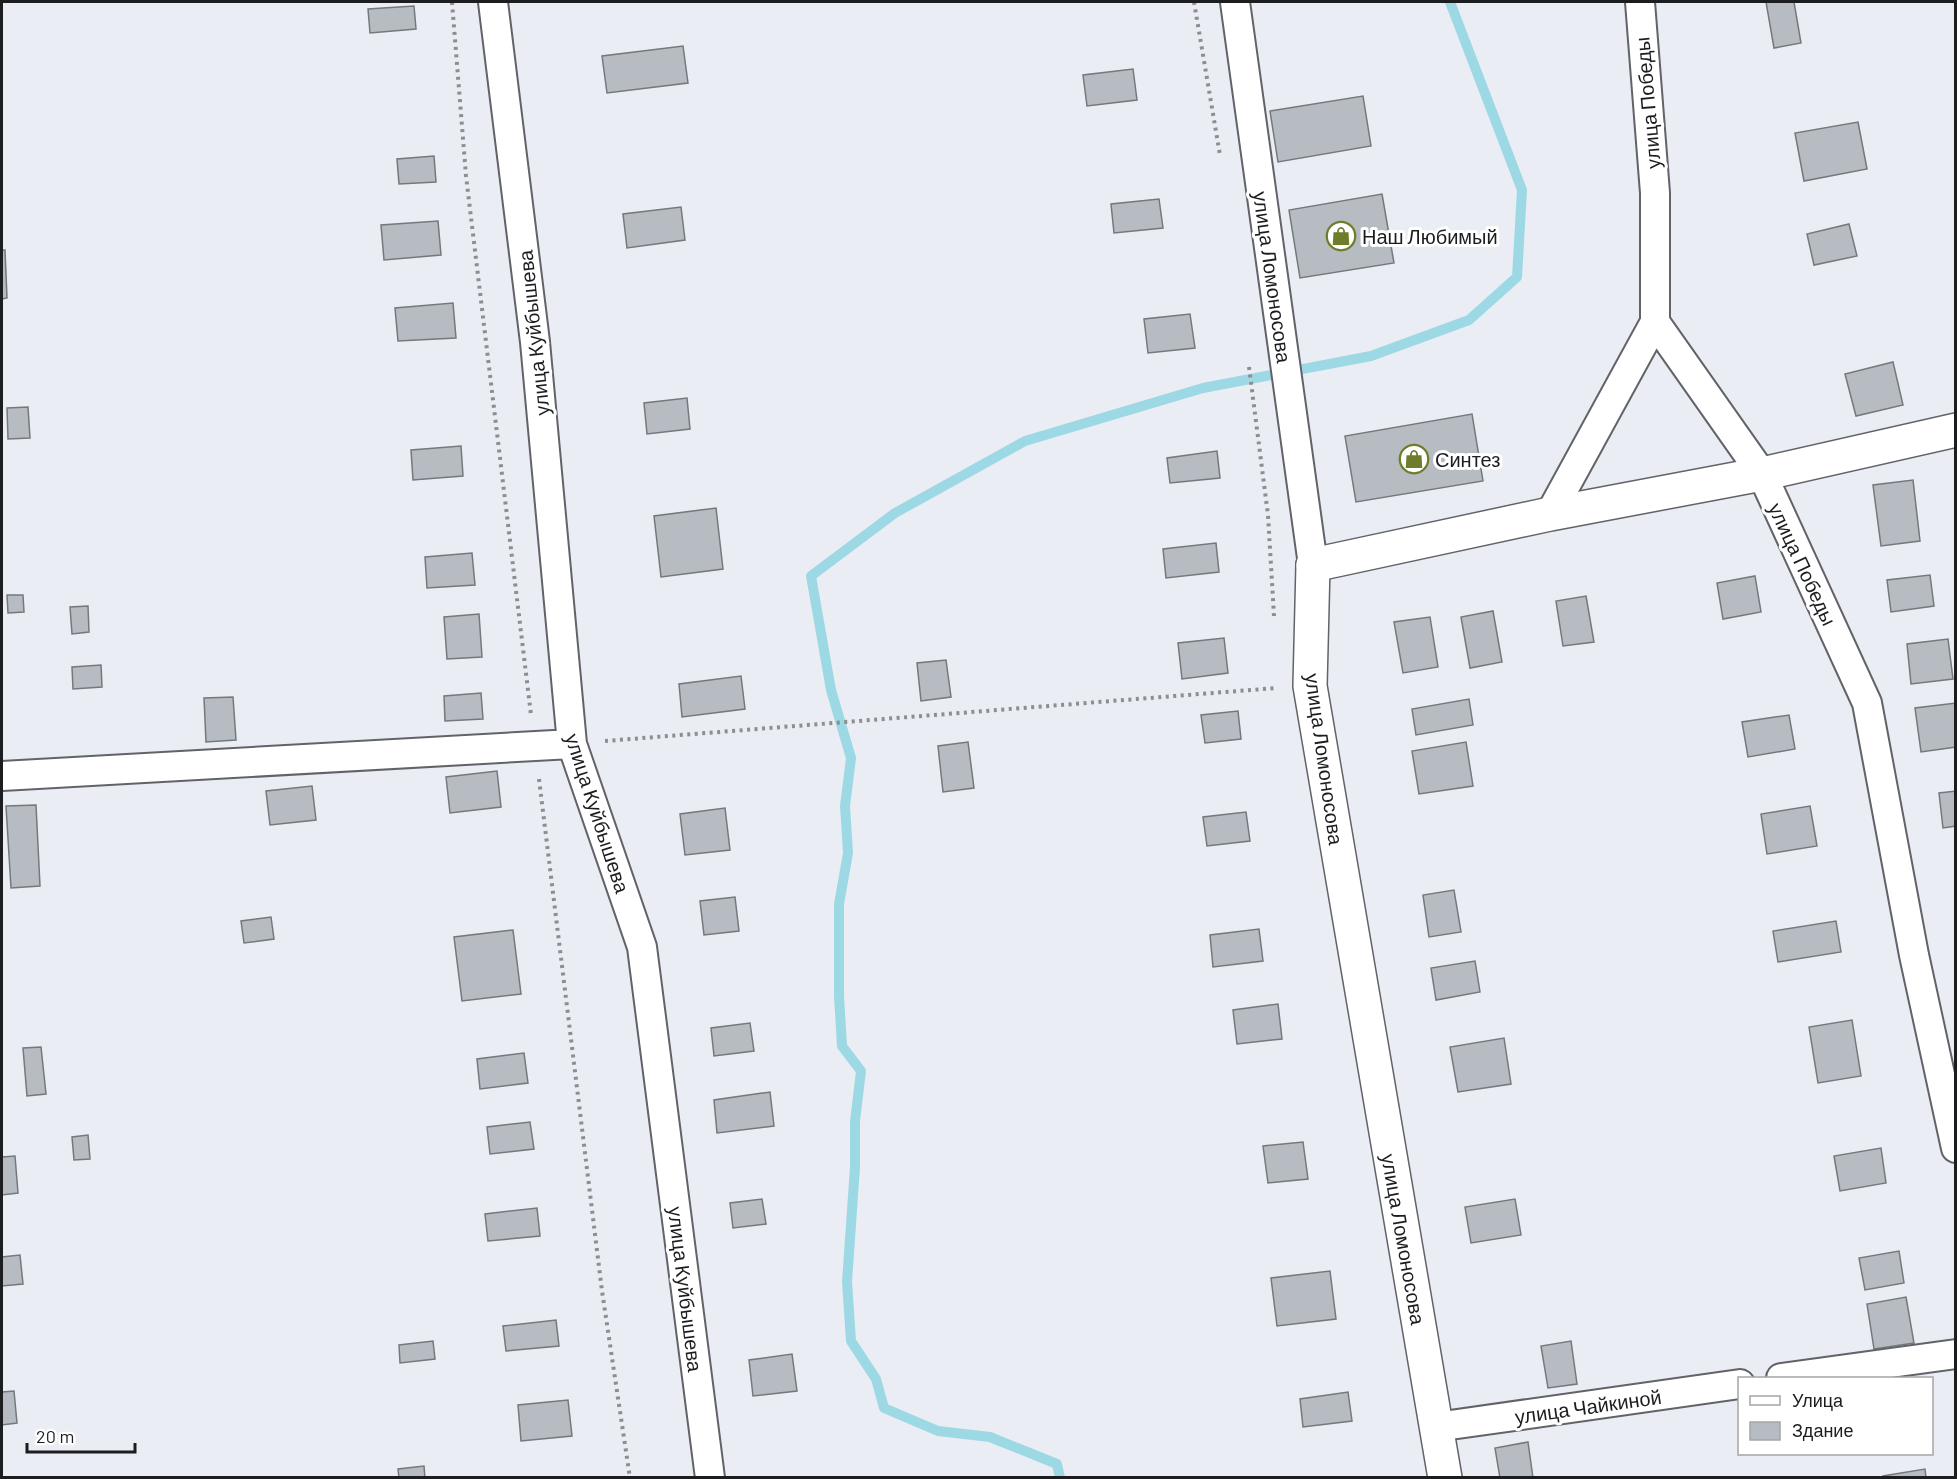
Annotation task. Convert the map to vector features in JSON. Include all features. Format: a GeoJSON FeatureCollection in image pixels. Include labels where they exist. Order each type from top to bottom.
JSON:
{"type":"FeatureCollection","features":[{"type":"Feature","properties":{"kind":"main road"},"geometry":{"type":"LineString","coordinates":[[1312,565],[1550,514],[1762,474],[1956,430]]}},
{"type":"Feature","properties":{"kind":"main road","name":"улица Ломоносова"},"geometry":{"type":"LineString","coordinates":[[1312,565],[1310,686],[1446,1478]]}},
{"type":"Feature","properties":{"kind":"street","name":"улица Куйбышева"},"geometry":{"type":"LineString","coordinates":[[493,2],[535,342],[572,744],[642,947],[710,1478]]}},
{"type":"Feature","properties":{"kind":"street","name":"улица Ломоносова"},"geometry":{"type":"LineString","coordinates":[[1235,2],[1312,565]]}},
{"type":"Feature","properties":{"kind":"street","name":"улица Победы"},"geometry":{"type":"LineString","coordinates":[[1640,2],[1654,193],[1655,322],[1762,474],[1867,703],[1914,955],[1956,1148]]}},
{"type":"Feature","properties":{"kind":"street"},"geometry":{"type":"LineString","coordinates":[[1550,514],[1655,322]]}},
{"type":"Feature","properties":{"kind":"street"},"geometry":{"type":"LineString","coordinates":[[2,776],[572,744]]}},
{"type":"Feature","properties":{"kind":"street"},"geometry":{"type":"LineString","coordinates":[[1788,1377],[1956,1354]]}},
{"type":"Feature","properties":{"kind":"street","name":"улица Чайкиной"},"geometry":{"type":"LineString","coordinates":[[1436,1427],[1738,1384]]}},
{"type":"Feature","properties":{"kind":"path"},"geometry":{"type":"LineString","coordinates":[[572,744],[1310,686]]}},
{"type":"Feature","properties":{"kind":"building"},"geometry":{"type":"Polygon","coordinates":[[[1766,2],[1794,2],[1801,43],[1774,48],[1766,2]]]}},
{"type":"Feature","properties":{"kind":"building"},"geometry":{"type":"Polygon","coordinates":[[[414,6],[416,29],[370,33],[368,9],[414,6]]]}},
{"type":"Feature","properties":{"kind":"building"},"geometry":{"type":"Polygon","coordinates":[[[683,46],[688,83],[607,93],[602,56],[683,46]]]}},
{"type":"Feature","properties":{"kind":"building"},"geometry":{"type":"Polygon","coordinates":[[[1133,69],[1137,100],[1087,106],[1083,75],[1133,69]]]}},
{"type":"Feature","properties":{"kind":"building"},"geometry":{"type":"Polygon","coordinates":[[[1363,96],[1371,146],[1278,162],[1270,111],[1363,96]]]}},
{"type":"Feature","properties":{"kind":"building"},"geometry":{"type":"Polygon","coordinates":[[[1858,122],[1867,169],[1804,181],[1795,133],[1858,122]]]}},
{"type":"Feature","properties":{"kind":"building"},"geometry":{"type":"Polygon","coordinates":[[[434,156],[436,182],[399,184],[397,159],[434,156]]]}},
{"type":"Feature","properties":{"kind":"building","name":"Наш Любимый"},"geometry":{"type":"Polygon","coordinates":[[[1382,194],[1394,263],[1300,278],[1289,210],[1382,194]]]}},
{"type":"Feature","properties":{"kind":"building"},"geometry":{"type":"Polygon","coordinates":[[[1159,199],[1163,228],[1114,233],[1111,204],[1159,199]]]}},
{"type":"Feature","properties":{"kind":"building"},"geometry":{"type":"Polygon","coordinates":[[[681,207],[685,240],[627,248],[623,214],[681,207]]]}},
{"type":"Feature","properties":{"kind":"building"},"geometry":{"type":"Polygon","coordinates":[[[438,221],[441,255],[384,260],[381,225],[438,221]]]}},
{"type":"Feature","properties":{"kind":"building"},"geometry":{"type":"Polygon","coordinates":[[[1849,224],[1857,256],[1814,265],[1807,234],[1849,224]]]}},
{"type":"Feature","properties":{"kind":"building"},"geometry":{"type":"Polygon","coordinates":[[[2,250],[5,250],[7,298],[2,299],[2,250]]]}},
{"type":"Feature","properties":{"kind":"building"},"geometry":{"type":"Polygon","coordinates":[[[453,303],[456,338],[398,341],[395,308],[453,303]]]}},
{"type":"Feature","properties":{"kind":"building"},"geometry":{"type":"Polygon","coordinates":[[[1190,314],[1195,348],[1148,353],[1144,319],[1190,314]]]}},
{"type":"Feature","properties":{"kind":"building"},"geometry":{"type":"Polygon","coordinates":[[[1893,362],[1903,405],[1856,416],[1845,374],[1893,362]]]}},
{"type":"Feature","properties":{"kind":"building"},"geometry":{"type":"Polygon","coordinates":[[[687,398],[690,429],[647,434],[644,403],[687,398]]]}},
{"type":"Feature","properties":{"kind":"building"},"geometry":{"type":"Polygon","coordinates":[[[28,407],[30,438],[8,439],[7,408],[28,407]]]}},
{"type":"Feature","properties":{"kind":"building","name":"Синтез"},"geometry":{"type":"Polygon","coordinates":[[[1472,414],[1483,481],[1356,502],[1345,436],[1472,414]]]}},
{"type":"Feature","properties":{"kind":"building"},"geometry":{"type":"Polygon","coordinates":[[[461,446],[463,476],[413,480],[411,450],[461,446]]]}},
{"type":"Feature","properties":{"kind":"building"},"geometry":{"type":"Polygon","coordinates":[[[1217,451],[1220,478],[1170,483],[1167,458],[1217,451]]]}},
{"type":"Feature","properties":{"kind":"building"},"geometry":{"type":"Polygon","coordinates":[[[1913,480],[1920,541],[1881,546],[1873,485],[1913,480]]]}},
{"type":"Feature","properties":{"kind":"building"},"geometry":{"type":"Polygon","coordinates":[[[716,508],[723,569],[661,577],[654,516],[716,508]]]}},
{"type":"Feature","properties":{"kind":"building"},"geometry":{"type":"Polygon","coordinates":[[[1216,543],[1219,572],[1166,578],[1163,549],[1216,543]]]}},
{"type":"Feature","properties":{"kind":"building"},"geometry":{"type":"Polygon","coordinates":[[[472,553],[475,585],[427,588],[425,557],[472,553]]]}},
{"type":"Feature","properties":{"kind":"building"},"geometry":{"type":"Polygon","coordinates":[[[1930,575],[1934,606],[1891,612],[1887,580],[1930,575]]]}},
{"type":"Feature","properties":{"kind":"building"},"geometry":{"type":"Polygon","coordinates":[[[1755,576],[1761,612],[1723,619],[1717,583],[1755,576]]]}},
{"type":"Feature","properties":{"kind":"building"},"geometry":{"type":"Polygon","coordinates":[[[7,595],[23,595],[24,612],[8,613],[7,595]]]}},
{"type":"Feature","properties":{"kind":"building"},"geometry":{"type":"Polygon","coordinates":[[[1586,596],[1594,642],[1563,646],[1556,601],[1586,596]]]}},
{"type":"Feature","properties":{"kind":"building"},"geometry":{"type":"Polygon","coordinates":[[[88,606],[89,632],[72,634],[70,607],[88,606]]]}},
{"type":"Feature","properties":{"kind":"building"},"geometry":{"type":"Polygon","coordinates":[[[1493,611],[1502,662],[1470,668],[1461,617],[1493,611]]]}},
{"type":"Feature","properties":{"kind":"building"},"geometry":{"type":"Polygon","coordinates":[[[479,614],[482,657],[447,659],[444,617],[479,614]]]}},
{"type":"Feature","properties":{"kind":"building"},"geometry":{"type":"Polygon","coordinates":[[[1430,617],[1438,667],[1403,673],[1394,622],[1430,617]]]}},
{"type":"Feature","properties":{"kind":"building"},"geometry":{"type":"Polygon","coordinates":[[[1224,638],[1228,673],[1182,679],[1178,643],[1224,638]]]}},
{"type":"Feature","properties":{"kind":"building"},"geometry":{"type":"Polygon","coordinates":[[[1948,639],[1953,679],[1911,684],[1907,644],[1948,639]]]}},
{"type":"Feature","properties":{"kind":"building"},"geometry":{"type":"Polygon","coordinates":[[[946,660],[951,697],[921,701],[917,663],[946,660]]]}},
{"type":"Feature","properties":{"kind":"building"},"geometry":{"type":"Polygon","coordinates":[[[101,665],[102,687],[73,689],[72,667],[101,665]]]}},
{"type":"Feature","properties":{"kind":"building"},"geometry":{"type":"Polygon","coordinates":[[[741,676],[745,709],[682,717],[679,684],[741,676]]]}},
{"type":"Feature","properties":{"kind":"building"},"geometry":{"type":"Polygon","coordinates":[[[481,693],[483,719],[445,721],[444,696],[481,693]]]}},
{"type":"Feature","properties":{"kind":"building"},"geometry":{"type":"Polygon","coordinates":[[[233,697],[236,740],[206,742],[204,698],[233,697]]]}},
{"type":"Feature","properties":{"kind":"building"},"geometry":{"type":"Polygon","coordinates":[[[1469,699],[1473,725],[1416,735],[1412,709],[1469,699]]]}},
{"type":"Feature","properties":{"kind":"building"},"geometry":{"type":"Polygon","coordinates":[[[1956,703],[1956,747],[1921,752],[1915,708],[1956,703]]]}},
{"type":"Feature","properties":{"kind":"building"},"geometry":{"type":"Polygon","coordinates":[[[1238,711],[1241,739],[1205,743],[1201,715],[1238,711]]]}},
{"type":"Feature","properties":{"kind":"building"},"geometry":{"type":"Polygon","coordinates":[[[1789,715],[1795,749],[1748,757],[1742,722],[1789,715]]]}},
{"type":"Feature","properties":{"kind":"building"},"geometry":{"type":"Polygon","coordinates":[[[968,742],[974,788],[943,792],[938,746],[968,742]]]}},
{"type":"Feature","properties":{"kind":"building"},"geometry":{"type":"Polygon","coordinates":[[[1466,742],[1473,786],[1419,794],[1412,751],[1466,742]]]}},
{"type":"Feature","properties":{"kind":"building"},"geometry":{"type":"Polygon","coordinates":[[[497,771],[501,807],[450,813],[446,777],[497,771]]]}},
{"type":"Feature","properties":{"kind":"building"},"geometry":{"type":"Polygon","coordinates":[[[312,786],[316,820],[270,825],[266,791],[312,786]]]}},
{"type":"Feature","properties":{"kind":"building"},"geometry":{"type":"Polygon","coordinates":[[[1956,791],[1956,826],[1943,828],[1939,793],[1956,791]]]}},
{"type":"Feature","properties":{"kind":"building"},"geometry":{"type":"Polygon","coordinates":[[[36,805],[40,886],[11,888],[6,806],[36,805]]]}},
{"type":"Feature","properties":{"kind":"building"},"geometry":{"type":"Polygon","coordinates":[[[1810,806],[1817,846],[1767,854],[1761,814],[1810,806]]]}},
{"type":"Feature","properties":{"kind":"building"},"geometry":{"type":"Polygon","coordinates":[[[725,808],[730,850],[685,855],[680,814],[725,808]]]}},
{"type":"Feature","properties":{"kind":"building"},"geometry":{"type":"Polygon","coordinates":[[[1246,812],[1250,841],[1207,846],[1203,817],[1246,812]]]}},
{"type":"Feature","properties":{"kind":"building"},"geometry":{"type":"Polygon","coordinates":[[[1454,890],[1461,932],[1429,937],[1423,895],[1454,890]]]}},
{"type":"Feature","properties":{"kind":"building"},"geometry":{"type":"Polygon","coordinates":[[[735,897],[739,931],[704,935],[700,901],[735,897]]]}},
{"type":"Feature","properties":{"kind":"building"},"geometry":{"type":"Polygon","coordinates":[[[271,917],[274,939],[244,943],[241,921],[271,917]]]}},
{"type":"Feature","properties":{"kind":"building"},"geometry":{"type":"Polygon","coordinates":[[[1836,921],[1841,952],[1778,962],[1773,931],[1836,921]]]}},
{"type":"Feature","properties":{"kind":"building"},"geometry":{"type":"Polygon","coordinates":[[[1259,929],[1263,961],[1213,967],[1210,935],[1259,929]]]}},
{"type":"Feature","properties":{"kind":"building"},"geometry":{"type":"Polygon","coordinates":[[[513,930],[521,994],[462,1001],[454,937],[513,930]]]}},
{"type":"Feature","properties":{"kind":"building"},"geometry":{"type":"Polygon","coordinates":[[[1475,961],[1480,992],[1436,1000],[1431,968],[1475,961]]]}},
{"type":"Feature","properties":{"kind":"building"},"geometry":{"type":"Polygon","coordinates":[[[1278,1004],[1282,1039],[1237,1044],[1233,1010],[1278,1004]]]}},
{"type":"Feature","properties":{"kind":"building"},"geometry":{"type":"Polygon","coordinates":[[[1852,1020],[1861,1076],[1818,1083],[1809,1027],[1852,1020]]]}},
{"type":"Feature","properties":{"kind":"building"},"geometry":{"type":"Polygon","coordinates":[[[750,1023],[754,1051],[714,1056],[711,1028],[750,1023]]]}},
{"type":"Feature","properties":{"kind":"building"},"geometry":{"type":"Polygon","coordinates":[[[1504,1038],[1511,1084],[1458,1092],[1450,1047],[1504,1038]]]}},
{"type":"Feature","properties":{"kind":"building"},"geometry":{"type":"Polygon","coordinates":[[[41,1047],[46,1094],[27,1096],[23,1048],[41,1047]]]}},
{"type":"Feature","properties":{"kind":"building"},"geometry":{"type":"Polygon","coordinates":[[[524,1053],[528,1083],[480,1089],[477,1059],[524,1053]]]}},
{"type":"Feature","properties":{"kind":"building"},"geometry":{"type":"Polygon","coordinates":[[[770,1092],[774,1126],[717,1133],[714,1100],[770,1092]]]}},
{"type":"Feature","properties":{"kind":"building"},"geometry":{"type":"Polygon","coordinates":[[[530,1122],[534,1149],[490,1154],[487,1127],[530,1122]]]}},
{"type":"Feature","properties":{"kind":"building"},"geometry":{"type":"Polygon","coordinates":[[[88,1135],[90,1159],[74,1160],[72,1137],[88,1135]]]}},
{"type":"Feature","properties":{"kind":"building"},"geometry":{"type":"Polygon","coordinates":[[[1303,1142],[1308,1179],[1268,1183],[1263,1146],[1303,1142]]]}},
{"type":"Feature","properties":{"kind":"building"},"geometry":{"type":"Polygon","coordinates":[[[1881,1148],[1886,1183],[1840,1191],[1834,1156],[1881,1148]]]}},
{"type":"Feature","properties":{"kind":"building"},"geometry":{"type":"Polygon","coordinates":[[[15,1156],[18,1193],[2,1195],[2,1157],[15,1156]]]}},
{"type":"Feature","properties":{"kind":"building"},"geometry":{"type":"Polygon","coordinates":[[[762,1199],[766,1224],[733,1228],[730,1203],[762,1199]]]}},
{"type":"Feature","properties":{"kind":"building"},"geometry":{"type":"Polygon","coordinates":[[[1515,1199],[1521,1235],[1471,1243],[1465,1207],[1515,1199]]]}},
{"type":"Feature","properties":{"kind":"building"},"geometry":{"type":"Polygon","coordinates":[[[537,1208],[540,1236],[488,1241],[485,1214],[537,1208]]]}},
{"type":"Feature","properties":{"kind":"building"},"geometry":{"type":"Polygon","coordinates":[[[1899,1251],[1904,1283],[1865,1290],[1859,1258],[1899,1251]]]}},
{"type":"Feature","properties":{"kind":"building"},"geometry":{"type":"Polygon","coordinates":[[[20,1255],[23,1284],[2,1286],[2,1257],[20,1255]]]}},
{"type":"Feature","properties":{"kind":"building"},"geometry":{"type":"Polygon","coordinates":[[[1330,1271],[1336,1319],[1277,1326],[1271,1278],[1330,1271]]]}},
{"type":"Feature","properties":{"kind":"building"},"geometry":{"type":"Polygon","coordinates":[[[1906,1297],[1914,1343],[1874,1349],[1867,1304],[1906,1297]]]}},
{"type":"Feature","properties":{"kind":"building"},"geometry":{"type":"Polygon","coordinates":[[[556,1320],[559,1346],[506,1351],[503,1326],[556,1320]]]}},
{"type":"Feature","properties":{"kind":"building"},"geometry":{"type":"Polygon","coordinates":[[[433,1341],[435,1359],[400,1363],[399,1345],[433,1341]]]}},
{"type":"Feature","properties":{"kind":"building"},"geometry":{"type":"Polygon","coordinates":[[[1571,1341],[1577,1384],[1548,1388],[1541,1346],[1571,1341]]]}},
{"type":"Feature","properties":{"kind":"building"},"geometry":{"type":"Polygon","coordinates":[[[792,1354],[797,1391],[753,1396],[749,1360],[792,1354]]]}},
{"type":"Feature","properties":{"kind":"building"},"geometry":{"type":"Polygon","coordinates":[[[14,1391],[17,1423],[2,1425],[2,1392],[14,1391]]]}},
{"type":"Feature","properties":{"kind":"building"},"geometry":{"type":"Polygon","coordinates":[[[1348,1392],[1352,1421],[1303,1427],[1300,1399],[1348,1392]]]}},
{"type":"Feature","properties":{"kind":"building"},"geometry":{"type":"Polygon","coordinates":[[[568,1400],[572,1436],[521,1441],[518,1405],[568,1400]]]}},
{"type":"Feature","properties":{"kind":"building"},"geometry":{"type":"Polygon","coordinates":[[[1528,1442],[1533,1478],[1500,1478],[1495,1448],[1528,1442]]]}},
{"type":"Feature","properties":{"kind":"building"},"geometry":{"type":"Polygon","coordinates":[[[424,1466],[425,1478],[399,1478],[398,1469],[424,1466]]]}},
{"type":"Feature","properties":{"kind":"building"},"geometry":{"type":"Polygon","coordinates":[[[1925,1469],[1926,1478],[1883,1478],[1883,1476],[1925,1469]]]}},
{"type":"Feature","properties":{"kind":"waterway"},"geometry":{"type":"LineString","coordinates":[[1060,1478],[1057,1464],[990,1437],[938,1431],[884,1408],[876,1379],[851,1341],[847,1282],[855,1167],[855,1121],[861,1071],[842,1046],[839,996],[839,904],[848,853],[845,806],[851,758],[831,690],[811,576],[895,513],[1025,441],[1203,388],[1371,356],[1469,320],[1517,277],[1522,190],[1450,2]]}},
{"type":"Feature","properties":{"kind":"place","name":"Наш Любимый"},"geometry":{"type":"Point","coordinates":[1341,236]}},
{"type":"Feature","properties":{"kind":"place","name":"Синтез"},"geometry":{"type":"Point","coordinates":[1414,459]}}]}
